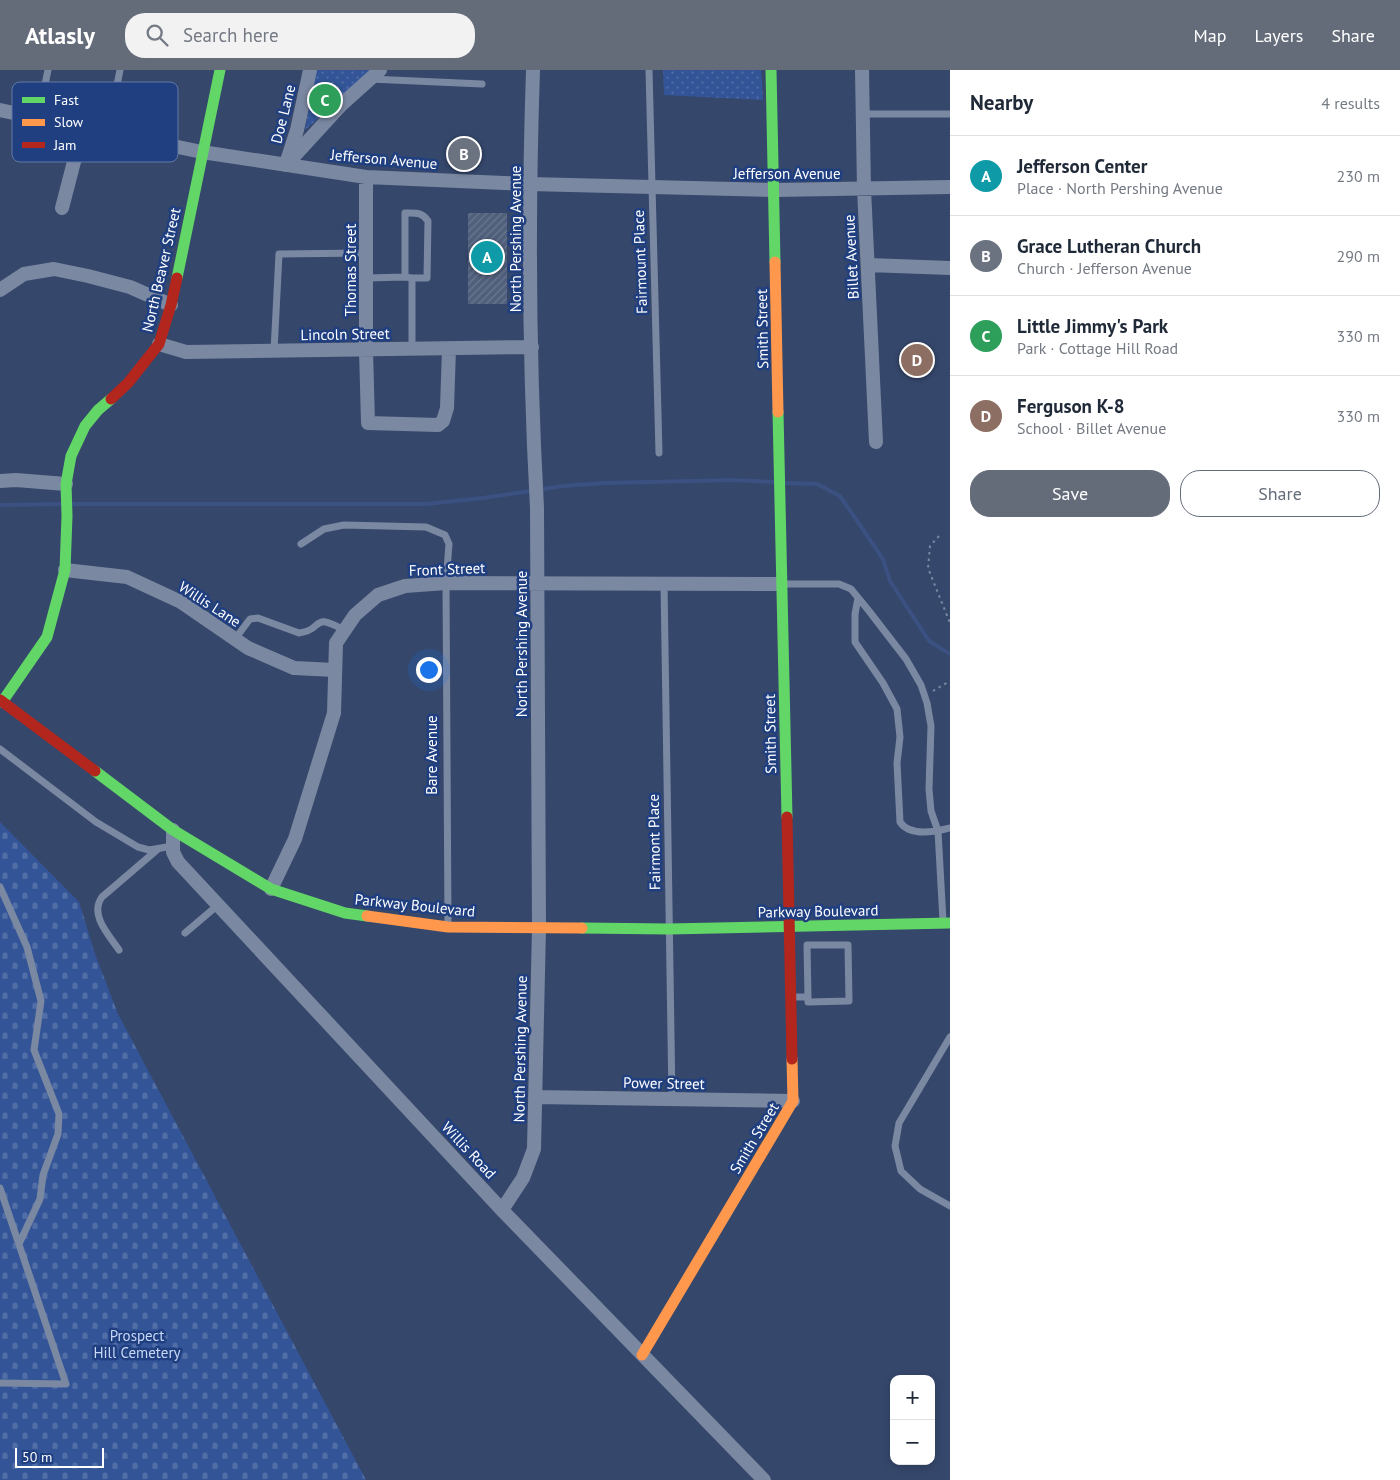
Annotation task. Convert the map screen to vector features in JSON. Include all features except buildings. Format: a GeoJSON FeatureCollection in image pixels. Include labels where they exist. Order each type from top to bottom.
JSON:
{"type":"FeatureCollection","features":[{"type":"Feature","properties":{"kind":"street","name":"North Beaver Street"},"geometry":{"type":"LineString","coordinates":[[1,702],[47,637],[65,570],[66,484],[71,456],[85,426],[98,410],[128,383],[159,344],[171,305],[220,70]]}},
{"type":"Feature","properties":{"kind":"street","name":"Doe Lane"},"geometry":{"type":"LineString","coordinates":[[286,165],[297,130],[310,70]]}},
{"type":"Feature","properties":{"kind":"street","name":"North Pershing Avenue"},"geometry":{"type":"LineString","coordinates":[[502,1210],[523,1178],[534,1149],[539,928],[537,508],[534,451],[530,184],[534,70]]}},
{"type":"Feature","properties":{"kind":"street","name":"Smith Street"},"geometry":{"type":"LineString","coordinates":[[642,1355],[793,1102],[771,70]]}},
{"type":"Feature","properties":{"kind":"street","name":"Billet Avenue"},"geometry":{"type":"LineString","coordinates":[[862,70],[864,189],[876,442]]}},
{"type":"Feature","properties":{"kind":"street"},"geometry":{"type":"LineString","coordinates":[[286,165],[341,105],[375,75]]}},
{"type":"Feature","properties":{"kind":"street","name":"Jefferson Avenue"},"geometry":{"type":"LineString","coordinates":[[178,147],[366,177],[530,184],[775,190],[950,187]]}},
{"type":"Feature","properties":{"kind":"street"},"geometry":{"type":"LineString","coordinates":[[62,208],[74,162]]}},
{"type":"Feature","properties":{"kind":"street","name":"Thomas Street"},"geometry":{"type":"LineString","coordinates":[[366,177],[368,424],[438,424],[443,421],[447,408],[449,349]]}},
{"type":"Feature","properties":{"kind":"street"},"geometry":{"type":"LineString","coordinates":[[868,265],[950,268]]}},
{"type":"Feature","properties":{"kind":"street"},"geometry":{"type":"LineString","coordinates":[[0,290],[24,274],[54,269],[130,287],[171,305]]}},
{"type":"Feature","properties":{"kind":"street","name":"Lincoln Street"},"geometry":{"type":"LineString","coordinates":[[159,344],[186,352],[532,347]]}},
{"type":"Feature","properties":{"kind":"street"},"geometry":{"type":"LineString","coordinates":[[0,481],[16,480],[66,484]]}},
{"type":"Feature","properties":{"kind":"street","name":"Willis Lane"},"geometry":{"type":"LineString","coordinates":[[65,570],[127,577],[181,602],[248,648],[294,668],[335,670]]}},
{"type":"Feature","properties":{"kind":"street","name":"Front Street"},"geometry":{"type":"LineString","coordinates":[[271,889],[295,839],[334,713],[336,643],[355,615],[378,595],[405,586],[446,583],[781,584]]}},
{"type":"Feature","properties":{"kind":"street","name":"Parkway Boulevard"},"geometry":{"type":"LineString","coordinates":[[1,702],[173,830],[271,889],[345,912],[448,927],[669,929],[946,923]]}},
{"type":"Feature","properties":{"kind":"street","name":"Willis Road"},"geometry":{"type":"LineString","coordinates":[[173,830],[172,852],[178,862],[502,1210],[764,1480]]}},
{"type":"Feature","properties":{"kind":"street","name":"Power Street"},"geometry":{"type":"LineString","coordinates":[[535,1097],[793,1102]]}},
{"type":"Feature","properties":{"kind":"lane","name":"Fairmount Place"},"geometry":{"type":"LineString","coordinates":[[649,70],[659,453]]}},
{"type":"Feature","properties":{"kind":"lane"},"geometry":{"type":"LineString","coordinates":[[375,75],[482,84]]}},
{"type":"Feature","properties":{"kind":"lane"},"geometry":{"type":"LineString","coordinates":[[863,114],[950,114]]}},
{"type":"Feature","properties":{"kind":"lane"},"geometry":{"type":"LineString","coordinates":[[367,278],[408,277],[427,278],[428,221],[424,215],[405,213],[408,277],[412,350]]}},
{"type":"Feature","properties":{"kind":"lane"},"geometry":{"type":"LineString","coordinates":[[274,351],[279,254],[366,253]]}},
{"type":"Feature","properties":{"kind":"lane","name":"Bare Avenue"},"geometry":{"type":"LineString","coordinates":[[301,544],[324,529],[344,525],[426,527],[445,535],[449,544],[446,583],[448,927]]}},
{"type":"Feature","properties":{"kind":"lane","name":"Fairmont Place"},"geometry":{"type":"LineString","coordinates":[[664,583],[672,1100]]}},
{"type":"Feature","properties":{"kind":"lane"},"geometry":{"type":"LineString","coordinates":[[781,584],[839,584],[851,590],[906,659],[921,684],[931,726],[929,754],[931,811],[938,831],[946,923]]}},
{"type":"Feature","properties":{"kind":"lane"},"geometry":{"type":"LineString","coordinates":[[858,598],[855,614],[855,642],[883,683],[897,709],[900,737],[897,763],[900,822],[907,830],[938,831],[950,828]]}},
{"type":"Feature","properties":{"kind":"lane"},"geometry":{"type":"LineString","coordinates":[[235,639],[250,619],[253,618],[299,633],[323,621],[328,621],[344,630]]}},
{"type":"Feature","properties":{"kind":"lane"},"geometry":{"type":"LineString","coordinates":[[0,749],[96,822],[138,847],[149,850],[173,846]]}},
{"type":"Feature","properties":{"kind":"lane"},"geometry":{"type":"LineString","coordinates":[[119,950],[100,921],[97,911],[98,905],[102,897],[158,849]]}},
{"type":"Feature","properties":{"kind":"lane"},"geometry":{"type":"LineString","coordinates":[[0,887],[27,946],[42,1001],[34,1050],[59,1114],[58,1134],[43,1174],[40,1200],[19,1244]]}},
{"type":"Feature","properties":{"kind":"lane"},"geometry":{"type":"LineString","coordinates":[[185,933],[218,905]]}},
{"type":"Feature","properties":{"kind":"lane"},"geometry":{"type":"LineString","coordinates":[[813,926],[813,945]]}},
{"type":"Feature","properties":{"kind":"lane"},"geometry":{"type":"LineString","coordinates":[[843,926],[844,945]]}},
{"type":"Feature","properties":{"kind":"lane"},"geometry":{"type":"LineString","coordinates":[[807,945],[844,945],[848,945],[849,1001],[808,1002],[807,945]]}},
{"type":"Feature","properties":{"kind":"lane"},"geometry":{"type":"LineString","coordinates":[[789,955],[808,955]]}},
{"type":"Feature","properties":{"kind":"lane"},"geometry":{"type":"LineString","coordinates":[[790,997],[808,996]]}},
{"type":"Feature","properties":{"kind":"lane"},"geometry":{"type":"LineString","coordinates":[[950,1036],[899,1122],[894,1146],[901,1171],[920,1190],[950,1206]]}},
{"type":"Feature","properties":{"kind":"lane"},"geometry":{"type":"LineString","coordinates":[[0,1188],[66,1384],[0,1383]]}},
{"type":"Feature","properties":{"kind":"path"},"geometry":{"type":"LineString","coordinates":[[939,536],[930,546],[928,568],[950,623]]}},
{"type":"Feature","properties":{"kind":"path"},"geometry":{"type":"LineString","coordinates":[[924,694],[950,681]]}},
{"type":"Feature","properties":{"kind":"green space"},"geometry":{"type":"Polygon","coordinates":[[[316,70],[374,70],[305,130],[316,70]]]}},
{"type":"Feature","properties":{"kind":"green space"},"geometry":{"type":"Polygon","coordinates":[[[663,70],[761,70],[763,100],[664,95],[663,70]]]}},
{"type":"Feature","properties":{"kind":"green space","name":"Prospect Hill Cemetery"},"geometry":{"type":"Polygon","coordinates":[[[0,822],[79,902],[95,954],[118,1014],[366,1480],[0,1480],[0,822]]]}},
{"type":"Feature","properties":{"kind":"waterway"},"geometry":{"type":"LineString","coordinates":[[72,504],[427,504],[563,486],[605,483],[733,480],[773,482]]}},
{"type":"Feature","properties":{"kind":"waterway"},"geometry":{"type":"LineString","coordinates":[[785,483],[817,484],[840,496],[883,559],[890,581],[929,641],[950,654]]}},
{"type":"Feature","properties":{"kind":"waterway"},"geometry":{"type":"LineString","coordinates":[[0,505],[60,504]]}},
{"type":"Feature","properties":{"kind":"traffic: fast"},"geometry":{"type":"LineString","coordinates":[[177,278],[220,70]]}},
{"type":"Feature","properties":{"kind":"traffic: fast"},"geometry":{"type":"LineString","coordinates":[[771,70],[775,262]]}},
{"type":"Feature","properties":{"kind":"traffic: fast"},"geometry":{"type":"LineString","coordinates":[[2,702],[47,637],[65,570],[66,484],[71,456],[85,426],[98,410],[111,399]]}},
{"type":"Feature","properties":{"kind":"traffic: fast"},"geometry":{"type":"LineString","coordinates":[[778,412],[787,817]]}},
{"type":"Feature","properties":{"kind":"traffic: fast"},"geometry":{"type":"LineString","coordinates":[[95,771],[173,830],[271,889],[345,913],[367,916]]}},
{"type":"Feature","properties":{"kind":"traffic: fast"},"geometry":{"type":"LineString","coordinates":[[582,928],[669,929],[950,923]]}},
{"type":"Feature","properties":{"kind":"traffic: slow"},"geometry":{"type":"LineString","coordinates":[[775,262],[778,412]]}},
{"type":"Feature","properties":{"kind":"traffic: slow"},"geometry":{"type":"LineString","coordinates":[[367,916],[448,927],[582,928]]}},
{"type":"Feature","properties":{"kind":"traffic: slow"},"geometry":{"type":"LineString","coordinates":[[642,1355],[793,1101],[792,1059]]}},
{"type":"Feature","properties":{"kind":"traffic: jam"},"geometry":{"type":"LineString","coordinates":[[111,399],[128,383],[159,344],[177,278]]}},
{"type":"Feature","properties":{"kind":"traffic: jam"},"geometry":{"type":"LineString","coordinates":[[0,700],[95,771]]}},
{"type":"Feature","properties":{"kind":"traffic: jam"},"geometry":{"type":"LineString","coordinates":[[787,817],[792,1059]]}},
{"type":"Feature","properties":{"kind":"place","name":"Little Jimmy's Park"},"geometry":{"type":"Point","coordinates":[325,100]}},
{"type":"Feature","properties":{"kind":"place","name":"Grace Lutheran Church"},"geometry":{"type":"Point","coordinates":[464,154]}},
{"type":"Feature","properties":{"kind":"place","name":"Jefferson Center"},"geometry":{"type":"Point","coordinates":[487,257]}},
{"type":"Feature","properties":{"kind":"place","name":"Ferguson K-8"},"geometry":{"type":"Point","coordinates":[917,360]}}]}
